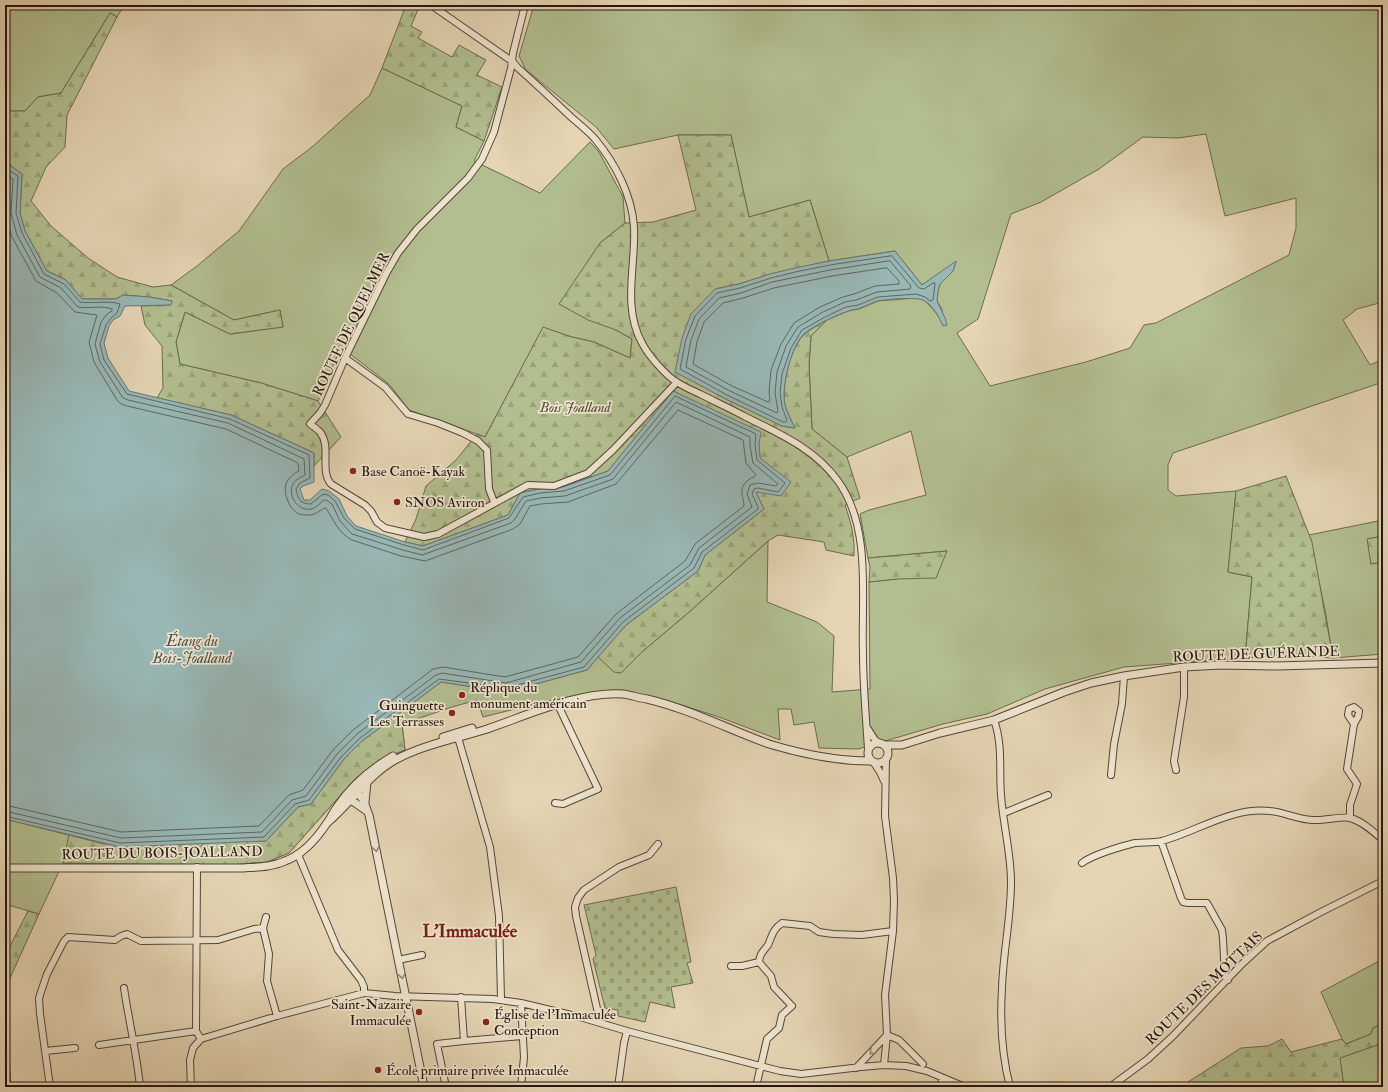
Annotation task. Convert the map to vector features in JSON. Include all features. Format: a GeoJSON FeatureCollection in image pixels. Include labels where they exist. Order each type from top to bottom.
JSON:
{"type":"FeatureCollection","features":[{"type":"Feature","properties":{"kind":"street"},"geometry":{"type":"LineString","coordinates":[[431,5],[513,62],[594,138],[607,155],[618,173],[631,206],[634,227],[632,313],[636,329],[642,343],[655,361],[677,382],[806,449],[824,465],[844,492],[855,518],[860,539],[862,564],[863,654],[868,758],[880,772],[885,783]]}},
{"type":"Feature","properties":{"kind":"street","name":"ROUTE DE QUELMER"},"geometry":{"type":"LineString","coordinates":[[494,502],[464,521],[438,534],[424,538],[385,528],[376,522],[371,511],[365,505],[328,481],[326,476],[327,451],[321,433],[310,424],[325,405],[345,358],[387,272],[398,253],[417,229],[468,178],[482,159],[494,132],[513,62],[513,54],[525,5]]}},
{"type":"Feature","properties":{"kind":"street"},"geometry":{"type":"LineString","coordinates":[[345,358],[385,387],[408,414],[438,423],[473,438],[482,445],[487,450],[489,489],[494,502],[528,485],[554,486],[588,473],[613,450],[677,382]]}},
{"type":"Feature","properties":{"kind":"street","name":"ROUTE DE GUÉRANDE"},"geometry":{"type":"LineString","coordinates":[[882,744],[902,745],[940,733],[994,720],[1064,692],[1091,683],[1124,676],[1184,667],[1221,665],[1271,666],[1383,664]]}},
{"type":"Feature","properties":{"kind":"street"},"geometry":{"type":"LineString","coordinates":[[1176,770],[1174,761],[1184,697],[1184,667]]}},
{"type":"Feature","properties":{"kind":"street"},"geometry":{"type":"LineString","coordinates":[[1111,775],[1114,744],[1122,704],[1124,676]]}},
{"type":"Feature","properties":{"kind":"street","name":"ROUTE DU BOIS-JOALLAND"},"geometry":{"type":"LineString","coordinates":[[457,735],[601,694],[625,694],[673,706],[769,744],[808,754],[872,762]]}},
{"type":"Feature","properties":{"kind":"street"},"geometry":{"type":"LineString","coordinates":[[555,803],[563,804],[598,789],[558,705]]}},
{"type":"Feature","properties":{"kind":"street","name":"ROUTE DU BOIS-JOALLAND"},"geometry":{"type":"LineString","coordinates":[[5,868],[243,868],[264,866],[286,861],[296,855],[312,841],[327,823],[337,807],[366,779],[395,760],[478,726],[530,714]]}},
{"type":"Feature","properties":{"kind":"street"},"geometry":{"type":"LineString","coordinates":[[994,720],[1000,742],[1001,794],[1011,882],[1001,989],[1001,1017],[1006,1070],[1010,1087]]}},
{"type":"Feature","properties":{"kind":"street"},"geometry":{"type":"LineString","coordinates":[[1350,818],[1350,805],[1357,784],[1347,769],[1354,724]]}},
{"type":"Feature","properties":{"kind":"street"},"geometry":{"type":"LineString","coordinates":[[866,725],[870,733],[888,751],[885,783],[885,816],[893,878],[894,901],[893,931],[885,995],[887,1035],[884,1066]]}},
{"type":"Feature","properties":{"kind":"street"},"geometry":{"type":"LineString","coordinates":[[457,735],[490,847],[499,916],[501,999]]}},
{"type":"Feature","properties":{"kind":"street"},"geometry":{"type":"LineString","coordinates":[[868,750],[872,744],[882,744]]}},
{"type":"Feature","properties":{"kind":"street","name":"ROUTE DE GUÉRANDE"},"geometry":{"type":"LineString","coordinates":[[887,757],[902,745]]}},
{"type":"Feature","properties":{"kind":"street","name":"ROUTE DU BOIS-JOALLAND"},"geometry":{"type":"LineString","coordinates":[[844,759],[860,755],[868,750]]}},
{"type":"Feature","properties":{"kind":"street"},"geometry":{"type":"LineString","coordinates":[[872,762],[881,763],[887,757]]}},
{"type":"Feature","properties":{"kind":"street"},"geometry":{"type":"LineString","coordinates":[[366,779],[367,811],[424,1087]]}},
{"type":"Feature","properties":{"kind":"street"},"geometry":{"type":"LineString","coordinates":[[366,803],[354,791],[350,795],[351,800],[367,811]]}},
{"type":"Feature","properties":{"kind":"street"},"geometry":{"type":"LineString","coordinates":[[1004,813],[1048,795]]}},
{"type":"Feature","properties":{"kind":"street","name":"ROUTE DU BOIS-JOALLAND"},"geometry":{"type":"LineString","coordinates":[[327,823],[351,800]]}},
{"type":"Feature","properties":{"kind":"street"},"geometry":{"type":"LineString","coordinates":[[1082,863],[1087,859],[1100,854],[1135,843],[1161,841],[1223,817],[1243,812],[1270,811],[1314,820],[1350,818],[1366,826],[1383,840]]}},
{"type":"Feature","properties":{"kind":"street"},"geometry":{"type":"LineString","coordinates":[[1161,841],[1180,898],[1183,902],[1188,903],[1208,903],[1222,930],[1225,976],[1228,980]]}},
{"type":"Feature","properties":{"kind":"street"},"geometry":{"type":"LineString","coordinates":[[598,1022],[598,1012],[576,916],[575,907],[578,898],[584,890],[619,866],[649,855],[658,844]]}},
{"type":"Feature","properties":{"kind":"street"},"geometry":{"type":"LineString","coordinates":[[296,855],[299,857],[338,950],[361,980],[364,987],[364,993]]}},
{"type":"Feature","properties":{"kind":"street"},"geometry":{"type":"LineString","coordinates":[[197,867],[196,1031],[201,1038]]}},
{"type":"Feature","properties":{"kind":"street","name":"ROUTE DES MOTTAIS"},"geometry":{"type":"LineString","coordinates":[[1110,1087],[1118,1085],[1173,1036],[1242,964],[1267,941],[1321,912],[1383,882]]}},
{"type":"Feature","properties":{"kind":"street"},"geometry":{"type":"LineString","coordinates":[[266,916],[263,928],[269,954],[267,981],[277,1016]]}},
{"type":"Feature","properties":{"kind":"street"},"geometry":{"type":"LineString","coordinates":[[756,1087],[767,1039],[779,1028],[782,1015],[792,1006],[774,987],[771,976],[759,962],[760,955],[768,944],[773,931],[782,923],[810,926],[819,932],[833,934],[862,935],[893,931]]}},
{"type":"Feature","properties":{"kind":"street"},"geometry":{"type":"LineString","coordinates":[[124,927],[127,934]]}},
{"type":"Feature","properties":{"kind":"street"},"geometry":{"type":"LineString","coordinates":[[50,1087],[39,998],[47,974],[64,941],[68,937],[115,940],[127,934],[141,940],[218,940],[254,929],[263,928]]}},
{"type":"Feature","properties":{"kind":"street"},"geometry":{"type":"LineString","coordinates":[[398,960],[422,955]]}},
{"type":"Feature","properties":{"kind":"street"},"geometry":{"type":"LineString","coordinates":[[731,966],[742,966],[759,962]]}},
{"type":"Feature","properties":{"kind":"street"},"geometry":{"type":"LineString","coordinates":[[124,988],[131,1034],[136,1051],[140,1087]]}},
{"type":"Feature","properties":{"kind":"street"},"geometry":{"type":"LineString","coordinates":[[191,1087],[190,1060],[193,1048],[201,1038],[364,993],[501,999],[580,1016],[627,1031],[780,1071],[801,1074],[856,1068],[906,1066],[927,1071],[965,1087]]}},
{"type":"Feature","properties":{"kind":"street"},"geometry":{"type":"LineString","coordinates":[[461,997],[464,1041]]}},
{"type":"Feature","properties":{"kind":"street"},"geometry":{"type":"LineString","coordinates":[[521,1003],[524,1057],[521,1087]]}},
{"type":"Feature","properties":{"kind":"street"},"geometry":{"type":"LineString","coordinates":[[99,1045],[196,1031]]}},
{"type":"Feature","properties":{"kind":"street"},"geometry":{"type":"LineString","coordinates":[[618,1087],[627,1031]]}},
{"type":"Feature","properties":{"kind":"street"},"geometry":{"type":"LineString","coordinates":[[887,1035],[899,1040],[923,1064]]}},
{"type":"Feature","properties":{"kind":"street"},"geometry":{"type":"LineString","coordinates":[[856,1068],[887,1035]]}},
{"type":"Feature","properties":{"kind":"street"},"geometry":{"type":"LineString","coordinates":[[446,1087],[436,1044],[522,1036]]}},
{"type":"Feature","properties":{"kind":"street"},"geometry":{"type":"LineString","coordinates":[[45,1051],[75,1048]]}},
{"type":"Feature","properties":{"kind":"street"},"geometry":{"type":"LineString","coordinates":[[941,1077],[943,1087]]}},
{"type":"Feature","properties":{"kind":"green space"},"geometry":{"type":"Polygon","coordinates":[[[5,5],[124,5],[117,17],[110,13],[61,93],[38,97],[25,111],[5,111],[5,5]]]}},
{"type":"Feature","properties":{"kind":"green space"},"geometry":{"type":"Polygon","coordinates":[[[406,5],[420,5],[411,26],[422,32],[418,38],[452,57],[459,45],[486,60],[477,75],[502,87],[484,141],[456,127],[462,106],[382,68],[406,5]]]}},
{"type":"Feature","properties":{"kind":"green space"},"geometry":{"type":"Polygon","coordinates":[[[534,5],[1383,5],[1383,302],[1357,309],[1343,320],[1370,365],[1381,360],[1383,362],[1383,382],[1173,453],[1168,465],[1168,490],[1176,496],[1236,491],[1228,572],[1252,577],[1245,658],[1124,667],[1045,689],[987,714],[943,724],[858,749],[819,748],[814,722],[794,725],[791,709],[778,709],[780,740],[719,717],[669,701],[616,690],[582,698],[547,701],[483,717],[477,700],[402,724],[405,750],[379,760],[355,779],[289,853],[267,862],[120,865],[63,863],[39,914],[5,904],[5,819],[104,844],[362,741],[441,682],[506,692],[587,670],[626,625],[621,673],[643,651],[688,613],[768,541],[767,602],[817,622],[834,636],[832,692],[870,689],[869,582],[897,579],[947,551],[868,558],[860,514],[869,510],[926,495],[911,431],[847,457],[812,429],[809,365],[811,336],[827,320],[848,311],[859,309],[878,301],[916,298],[924,300],[932,308],[939,317],[943,326],[942,309],[937,301],[938,291],[940,284],[953,271],[956,262],[922,285],[895,251],[829,261],[810,200],[749,217],[731,135],[678,135],[614,149],[596,127],[526,70],[519,56],[534,5]],[[1206,134],[1178,138],[1143,137],[1099,169],[1041,202],[1011,214],[978,319],[957,333],[990,386],[1086,362],[1130,348],[1144,325],[1156,323],[1289,255],[1296,228],[1296,198],[1225,216],[1206,134]]]}},
{"type":"Feature","properties":{"kind":"green space"},"geometry":{"type":"Polygon","coordinates":[[[110,13],[117,17],[67,115],[65,147],[46,167],[31,201],[51,226],[88,258],[117,277],[153,287],[171,285],[234,320],[280,310],[283,327],[230,334],[185,312],[176,342],[180,364],[261,383],[318,401],[341,437],[314,466],[314,453],[231,415],[157,398],[163,388],[162,346],[145,325],[141,306],[170,305],[172,301],[123,295],[116,299],[82,299],[66,280],[47,271],[25,231],[20,213],[22,174],[7,163],[5,165],[5,111],[25,111],[38,97],[61,93],[110,13]]]}},
{"type":"Feature","properties":{"kind":"green space"},"geometry":{"type":"Polygon","coordinates":[[[382,68],[462,106],[456,127],[484,141],[474,161],[540,193],[590,142],[599,152],[623,197],[625,223],[600,243],[616,330],[632,339],[630,358],[594,342],[543,328],[485,437],[409,410],[389,384],[341,347],[318,401],[261,383],[180,364],[176,342],[185,312],[230,334],[283,327],[280,310],[234,320],[171,285],[197,266],[239,231],[283,169],[312,147],[370,95],[382,68]]]}},
{"type":"Feature","properties":{"kind":"green space","name":"Bois Joalland"},"geometry":{"type":"Polygon","coordinates":[[[678,135],[731,135],[749,217],[810,200],[829,261],[770,274],[739,284],[715,289],[676,372],[726,399],[782,426],[794,428],[785,405],[784,397],[788,366],[796,346],[801,339],[808,331],[827,320],[811,336],[809,365],[812,429],[847,457],[860,498],[845,505],[852,530],[854,556],[826,550],[824,542],[778,535],[768,541],[688,613],[643,651],[621,673],[614,672],[598,657],[626,625],[698,571],[705,555],[764,509],[755,491],[760,458],[759,444],[674,391],[608,471],[563,487],[539,489],[520,493],[508,515],[423,546],[405,542],[416,519],[426,486],[456,460],[477,434],[485,437],[543,327],[572,337],[594,342],[630,358],[632,339],[616,330],[588,320],[559,304],[600,243],[625,223],[653,222],[696,210],[678,135]]]}},
{"type":"Feature","properties":{"kind":"green space"},"geometry":{"type":"Polygon","coordinates":[[[1286,476],[1312,542],[1333,658],[1291,655],[1245,658],[1252,577],[1228,572],[1236,491],[1286,476]]]}},
{"type":"Feature","properties":{"kind":"green space"},"geometry":{"type":"Polygon","coordinates":[[[1383,520],[1383,536],[1368,539],[1371,564],[1383,562],[1383,654],[1333,658],[1325,610],[1309,535],[1383,520]]]}},
{"type":"Feature","properties":{"kind":"green space"},"geometry":{"type":"Polygon","coordinates":[[[1383,536],[1383,562],[1371,564],[1367,539],[1383,536]]]}},
{"type":"Feature","properties":{"kind":"green space"},"geometry":{"type":"Polygon","coordinates":[[[947,551],[936,578],[897,579],[869,582],[870,567],[868,558],[947,551]]]}},
{"type":"Feature","properties":{"kind":"green space"},"geometry":{"type":"Polygon","coordinates":[[[396,716],[402,724],[405,750],[379,760],[355,779],[289,853],[267,862],[230,865],[63,863],[69,835],[104,844],[266,841],[298,807],[311,804],[344,759],[362,741],[396,716]]]}},
{"type":"Feature","properties":{"kind":"green space"},"geometry":{"type":"Polygon","coordinates":[[[676,887],[691,962],[687,963],[693,983],[671,987],[675,1008],[650,1002],[645,1022],[618,1016],[618,1010],[605,1008],[593,959],[596,955],[584,905],[676,887]]]}},
{"type":"Feature","properties":{"kind":"green space"},"geometry":{"type":"Polygon","coordinates":[[[28,911],[39,914],[5,989],[5,956],[28,911]]]}},
{"type":"Feature","properties":{"kind":"green space"},"geometry":{"type":"Polygon","coordinates":[[[1383,959],[1383,1024],[1373,1028],[1371,1034],[1346,1044],[1342,1039],[1321,992],[1383,959]]]}},
{"type":"Feature","properties":{"kind":"green space"},"geometry":{"type":"Polygon","coordinates":[[[5,996],[11,1087],[5,1087],[5,996]]]}},
{"type":"Feature","properties":{"kind":"green space"},"geometry":{"type":"Polygon","coordinates":[[[1383,1024],[1383,1043],[1340,1058],[1344,1087],[1190,1087],[1188,1082],[1241,1048],[1268,1046],[1282,1039],[1291,1052],[1342,1039],[1346,1044],[1371,1034],[1373,1028],[1383,1024]]]}},
{"type":"Feature","properties":{"kind":"green space"},"geometry":{"type":"Polygon","coordinates":[[[1383,1043],[1383,1087],[1344,1087],[1339,1058],[1383,1043]]]}},
{"type":"Feature","properties":{"kind":"water","name":"Étang du Bois-Joalland"},"geometry":{"type":"Polygon","coordinates":[[[7,163],[22,174],[20,213],[25,231],[47,271],[66,280],[82,299],[116,299],[123,295],[172,301],[171,305],[125,306],[120,316],[113,320],[109,326],[104,343],[108,358],[129,391],[231,415],[314,453],[314,482],[303,486],[300,489],[304,500],[310,500],[322,489],[329,491],[339,499],[347,516],[356,526],[405,542],[423,546],[508,515],[520,493],[539,489],[563,487],[608,471],[673,391],[761,432],[759,444],[760,458],[791,482],[781,496],[756,492],[764,509],[705,555],[698,571],[626,625],[587,670],[506,692],[441,682],[362,741],[344,759],[311,804],[298,807],[266,841],[120,847],[5,819],[5,165],[7,163]]]}},
{"type":"Feature","properties":{"kind":"water"},"geometry":{"type":"Polygon","coordinates":[[[895,251],[922,285],[956,261],[953,271],[940,284],[938,291],[937,301],[947,325],[943,326],[938,315],[927,302],[919,299],[900,299],[877,301],[859,309],[839,315],[809,330],[800,339],[791,356],[784,388],[785,405],[795,428],[782,426],[675,372],[682,338],[691,314],[715,289],[739,284],[795,268],[829,261],[895,251]]]}},
{"type":"Feature","properties":{"kind":"place","name":"Base Canoë-Kayak"},"geometry":{"type":"Point","coordinates":[353,471]}},
{"type":"Feature","properties":{"kind":"place","name":"SNOS Aviron"},"geometry":{"type":"Point","coordinates":[397,502]}},
{"type":"Feature","properties":{"kind":"place","name":"Réplique du monument américain"},"geometry":{"type":"Point","coordinates":[462,695]}},
{"type":"Feature","properties":{"kind":"place","name":"Guinguette Les Terrasses"},"geometry":{"type":"Point","coordinates":[452,713]}},
{"type":"Feature","properties":{"kind":"place","name":"Saint-Nazaire Immaculée"},"geometry":{"type":"Point","coordinates":[419,1012]}},
{"type":"Feature","properties":{"kind":"place","name":"Église de l'Immaculée Conception"},"geometry":{"type":"Point","coordinates":[486,1022]}},
{"type":"Feature","properties":{"kind":"place","name":"École primaire privée Immaculée"},"geometry":{"type":"Point","coordinates":[378,1070]}},
{"type":"Feature","properties":{"kind":"district","name":"L'Immaculée"},"geometry":{"type":"Point","coordinates":[470,931]}}]}
